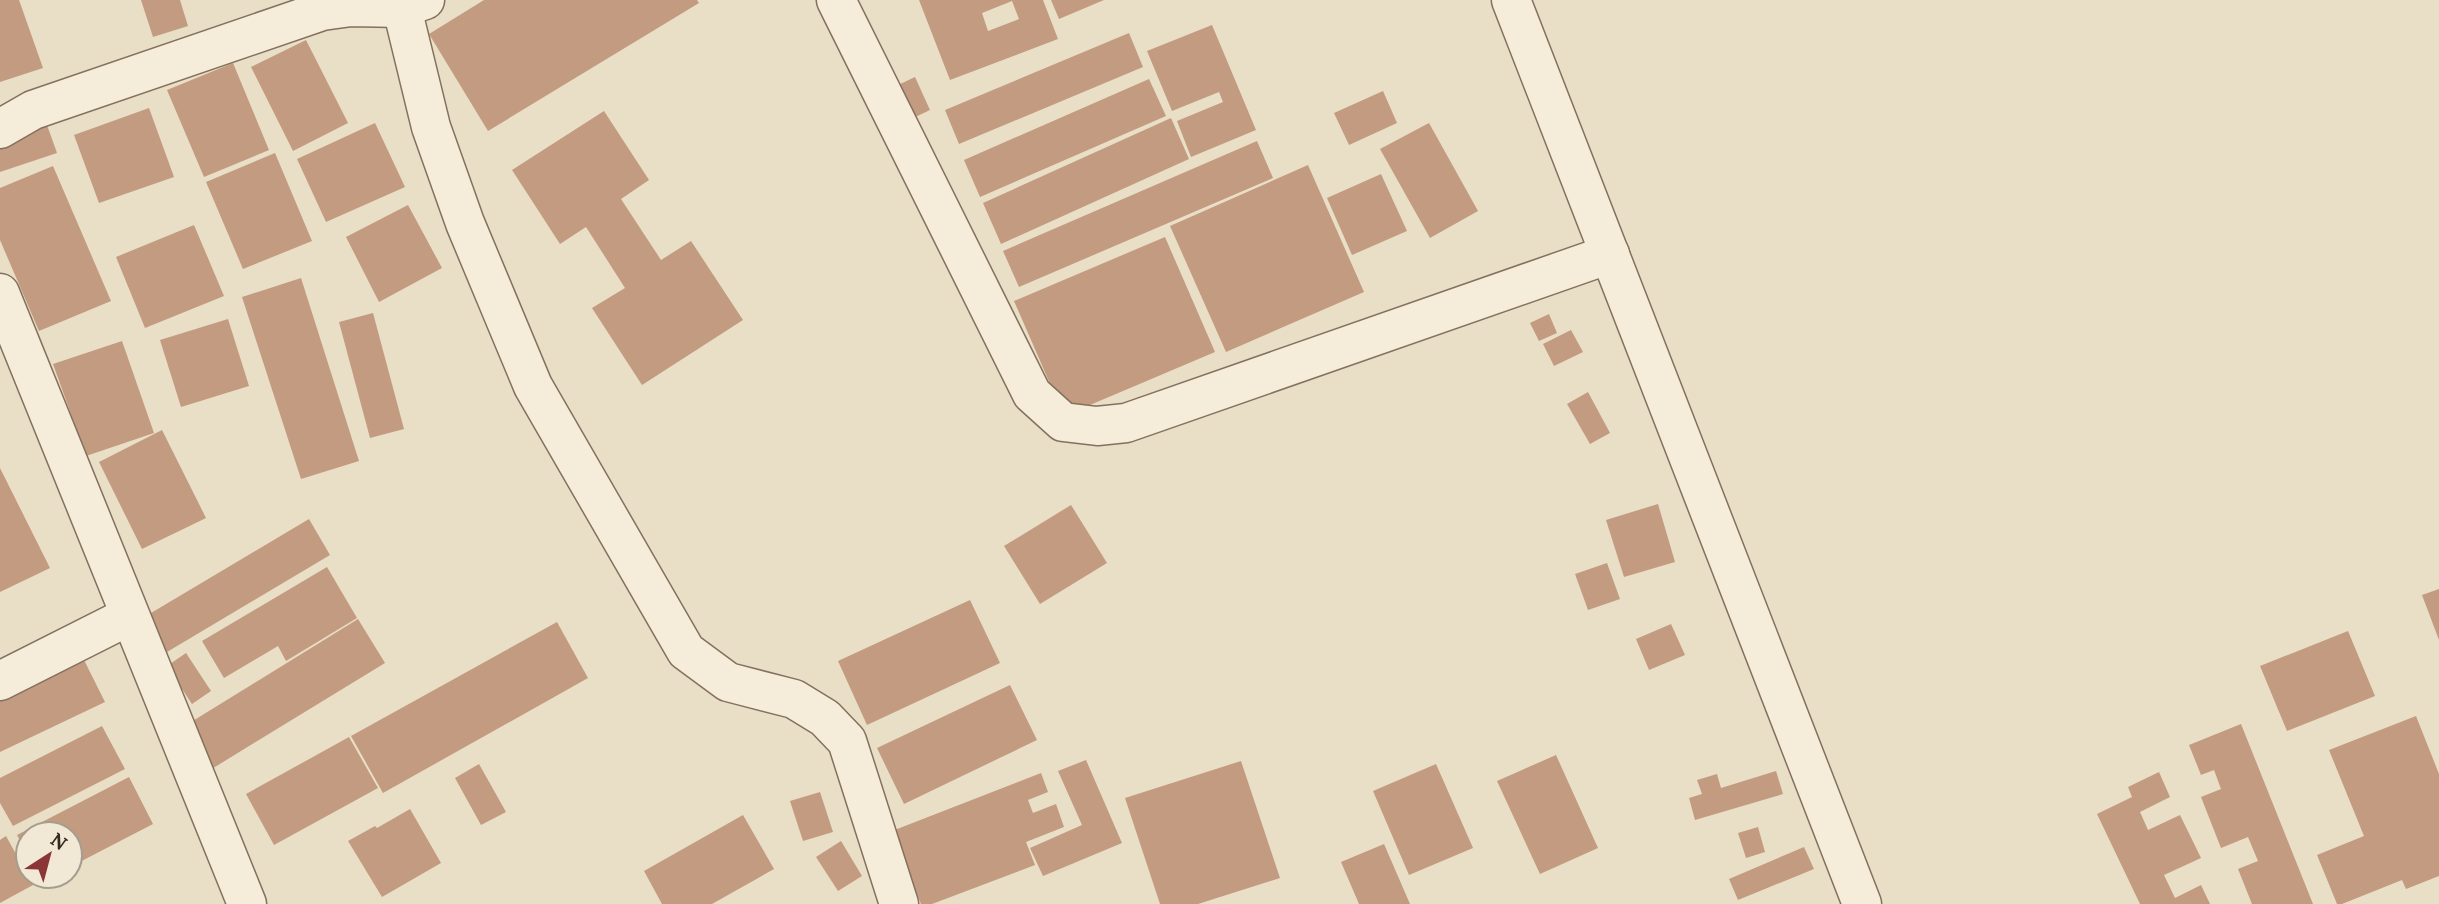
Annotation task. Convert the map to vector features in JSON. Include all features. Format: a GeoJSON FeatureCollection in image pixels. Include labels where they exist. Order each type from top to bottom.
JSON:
{"type":"FeatureCollection","features":[{"type":"Feature","properties":{"kind":"street"},"geometry":{"type":"LineString","coordinates":[[836,0],[1032,394],[1063,422],[1097,426],[1126,423],[1610,254]]}},
{"type":"Feature","properties":{"kind":"street"},"geometry":{"type":"LineString","coordinates":[[1511,0],[1862,904]]}},
{"type":"Feature","properties":{"kind":"street"},"geometry":{"type":"LineString","coordinates":[[0,129],[33,110],[322,11],[414,4],[431,127],[466,223],[533,386],[687,652],[728,682],[794,699],[825,718],[847,741],[899,904]]}},
{"type":"Feature","properties":{"kind":"street"},"geometry":{"type":"LineString","coordinates":[[0,293],[247,904]]}},
{"type":"Feature","properties":{"kind":"street"},"geometry":{"type":"LineString","coordinates":[[0,681],[129,616]]}},
{"type":"Feature","properties":{"kind":"building"},"geometry":{"type":"Polygon","coordinates":[[[0,0],[19,0],[43,68],[0,82],[0,0]]]}},
{"type":"Feature","properties":{"kind":"building"},"geometry":{"type":"Polygon","coordinates":[[[141,0],[180,0],[188,26],[153,37],[141,0]]]}},
{"type":"Feature","properties":{"kind":"building"},"geometry":{"type":"Polygon","coordinates":[[[484,0],[697,0],[699,3],[488,131],[429,34],[484,0]]]}},
{"type":"Feature","properties":{"kind":"building"},"geometry":{"type":"Polygon","coordinates":[[[919,0],[1043,0],[1058,39],[950,80],[919,0]],[[1012,1],[982,13],[988,31],[1019,19],[1012,1]]]}},
{"type":"Feature","properties":{"kind":"building"},"geometry":{"type":"Polygon","coordinates":[[[1051,0],[1104,0],[1059,19],[1051,0]]]}},
{"type":"Feature","properties":{"kind":"building"},"geometry":{"type":"Polygon","coordinates":[[[1212,25],[1256,130],[1191,157],[1177,121],[1223,102],[1219,92],[1172,111],[1147,51],[1212,25]]]}},
{"type":"Feature","properties":{"kind":"building"},"geometry":{"type":"Polygon","coordinates":[[[1129,33],[1143,67],[959,144],[945,110],[1129,33]]]}},
{"type":"Feature","properties":{"kind":"building"},"geometry":{"type":"Polygon","coordinates":[[[306,40],[348,123],[293,151],[251,67],[306,40]]]}},
{"type":"Feature","properties":{"kind":"building"},"geometry":{"type":"Polygon","coordinates":[[[233,63],[269,150],[204,177],[167,90],[233,63]]]}},
{"type":"Feature","properties":{"kind":"building"},"geometry":{"type":"Polygon","coordinates":[[[915,77],[930,110],[909,120],[894,87],[915,77]]]}},
{"type":"Feature","properties":{"kind":"building"},"geometry":{"type":"Polygon","coordinates":[[[1149,79],[1166,116],[980,197],[964,160],[1149,79]]]}},
{"type":"Feature","properties":{"kind":"building"},"geometry":{"type":"Polygon","coordinates":[[[1383,91],[1397,123],[1349,145],[1334,113],[1383,91]]]}},
{"type":"Feature","properties":{"kind":"building"},"geometry":{"type":"Polygon","coordinates":[[[149,108],[174,177],[99,203],[74,135],[149,108]]]}},
{"type":"Feature","properties":{"kind":"building"},"geometry":{"type":"Polygon","coordinates":[[[604,111],[649,180],[621,199],[661,260],[691,241],[743,320],[642,385],[592,308],[625,288],[586,227],[560,244],[512,170],[604,111]]]}},
{"type":"Feature","properties":{"kind":"building"},"geometry":{"type":"Polygon","coordinates":[[[1171,118],[1189,159],[1001,244],[983,203],[1171,118]]]}},
{"type":"Feature","properties":{"kind":"building"},"geometry":{"type":"Polygon","coordinates":[[[375,123],[405,187],[326,222],[297,159],[375,123]]]}},
{"type":"Feature","properties":{"kind":"building"},"geometry":{"type":"Polygon","coordinates":[[[1429,123],[1478,211],[1430,238],[1380,149],[1429,123]]]}},
{"type":"Feature","properties":{"kind":"building"},"geometry":{"type":"Polygon","coordinates":[[[47,125],[57,153],[0,172],[0,141],[47,125]]]}},
{"type":"Feature","properties":{"kind":"building"},"geometry":{"type":"Polygon","coordinates":[[[1257,141],[1273,178],[1019,287],[1003,251],[1257,141]]]}},
{"type":"Feature","properties":{"kind":"building"},"geometry":{"type":"Polygon","coordinates":[[[275,153],[312,241],[243,269],[206,182],[275,153]]]}},
{"type":"Feature","properties":{"kind":"building"},"geometry":{"type":"Polygon","coordinates":[[[1308,165],[1364,292],[1226,352],[1170,226],[1308,165]]]}},
{"type":"Feature","properties":{"kind":"building"},"geometry":{"type":"Polygon","coordinates":[[[53,166],[111,301],[39,331],[0,240],[0,188],[53,166]]]}},
{"type":"Feature","properties":{"kind":"building"},"geometry":{"type":"Polygon","coordinates":[[[1381,174],[1407,231],[1352,255],[1327,198],[1381,174]]]}},
{"type":"Feature","properties":{"kind":"building"},"geometry":{"type":"Polygon","coordinates":[[[408,205],[442,268],[379,302],[346,237],[408,205]]]}},
{"type":"Feature","properties":{"kind":"building"},"geometry":{"type":"Polygon","coordinates":[[[194,225],[224,296],[145,328],[116,257],[194,225]]]}},
{"type":"Feature","properties":{"kind":"building"},"geometry":{"type":"Polygon","coordinates":[[[1165,237],[1215,352],[1064,416],[1014,301],[1165,237]]]}},
{"type":"Feature","properties":{"kind":"building"},"geometry":{"type":"Polygon","coordinates":[[[301,278],[359,461],[301,479],[242,297],[301,278]]]}},
{"type":"Feature","properties":{"kind":"building"},"geometry":{"type":"Polygon","coordinates":[[[373,313],[404,429],[370,438],[339,322],[373,313]]]}},
{"type":"Feature","properties":{"kind":"building"},"geometry":{"type":"Polygon","coordinates":[[[1549,314],[1557,333],[1539,341],[1530,323],[1549,314]]]}},
{"type":"Feature","properties":{"kind":"building"},"geometry":{"type":"Polygon","coordinates":[[[228,319],[249,386],[181,407],[160,340],[228,319]]]}},
{"type":"Feature","properties":{"kind":"building"},"geometry":{"type":"Polygon","coordinates":[[[1571,330],[1583,352],[1554,366],[1543,344],[1571,330]]]}},
{"type":"Feature","properties":{"kind":"building"},"geometry":{"type":"Polygon","coordinates":[[[122,341],[154,433],[86,456],[53,364],[122,341]]]}},
{"type":"Feature","properties":{"kind":"building"},"geometry":{"type":"Polygon","coordinates":[[[1588,392],[1610,433],[1590,444],[1567,404],[1588,392]]]}},
{"type":"Feature","properties":{"kind":"building"},"geometry":{"type":"Polygon","coordinates":[[[162,430],[206,518],[142,549],[99,462],[162,430]]]}},
{"type":"Feature","properties":{"kind":"building"},"geometry":{"type":"Polygon","coordinates":[[[0,468],[50,568],[0,592],[0,468]]]}},
{"type":"Feature","properties":{"kind":"building"},"geometry":{"type":"Polygon","coordinates":[[[1658,504],[1675,562],[1624,577],[1606,520],[1658,504]]]}},
{"type":"Feature","properties":{"kind":"building"},"geometry":{"type":"Polygon","coordinates":[[[1071,505],[1107,563],[1040,604],[1004,546],[1071,505]]]}},
{"type":"Feature","properties":{"kind":"building"},"geometry":{"type":"Polygon","coordinates":[[[309,519],[330,555],[167,652],[146,616],[309,519]]]}},
{"type":"Feature","properties":{"kind":"building"},"geometry":{"type":"Polygon","coordinates":[[[1607,563],[1620,599],[1588,610],[1575,574],[1607,563]]]}},
{"type":"Feature","properties":{"kind":"building"},"geometry":{"type":"Polygon","coordinates":[[[327,567],[357,618],[286,661],[278,646],[224,678],[202,641],[327,567]]]}},
{"type":"Feature","properties":{"kind":"building"},"geometry":{"type":"Polygon","coordinates":[[[2439,589],[2439,640],[2422,595],[2439,589]]]}},
{"type":"Feature","properties":{"kind":"building"},"geometry":{"type":"Polygon","coordinates":[[[970,600],[1000,663],[867,725],[838,661],[970,600]]]}},
{"type":"Feature","properties":{"kind":"building"},"geometry":{"type":"Polygon","coordinates":[[[358,619],[385,663],[210,770],[183,727],[358,619]]]}},
{"type":"Feature","properties":{"kind":"building"},"geometry":{"type":"Polygon","coordinates":[[[557,622],[588,678],[383,793],[351,736],[557,622]]]}},
{"type":"Feature","properties":{"kind":"building"},"geometry":{"type":"Polygon","coordinates":[[[1671,624],[1685,655],[1649,670],[1636,639],[1671,624]]]}},
{"type":"Feature","properties":{"kind":"building"},"geometry":{"type":"Polygon","coordinates":[[[2348,631],[2375,696],[2287,731],[2260,666],[2348,631]]]}},
{"type":"Feature","properties":{"kind":"building"},"geometry":{"type":"Polygon","coordinates":[[[186,653],[211,691],[192,704],[167,666],[186,653]]]}},
{"type":"Feature","properties":{"kind":"building"},"geometry":{"type":"Polygon","coordinates":[[[81,654],[105,702],[0,752],[0,693],[81,654]]]}},
{"type":"Feature","properties":{"kind":"building"},"geometry":{"type":"Polygon","coordinates":[[[1010,685],[1037,740],[904,804],[877,748],[1010,685]]]}},
{"type":"Feature","properties":{"kind":"building"},"geometry":{"type":"Polygon","coordinates":[[[2416,716],[2439,774],[2439,876],[2406,889],[2402,880],[2337,904],[2317,855],[2364,836],[2329,750],[2416,716]]]}},
{"type":"Feature","properties":{"kind":"building"},"geometry":{"type":"Polygon","coordinates":[[[2241,724],[2313,904],[2252,904],[2238,869],[2258,861],[2248,837],[2221,848],[2201,797],[2221,789],[2214,770],[2201,775],[2189,745],[2241,724]]]}},
{"type":"Feature","properties":{"kind":"building"},"geometry":{"type":"Polygon","coordinates":[[[102,726],[125,769],[25,820],[14,820],[13,826],[0,803],[0,778],[102,726]]]}},
{"type":"Feature","properties":{"kind":"building"},"geometry":{"type":"Polygon","coordinates":[[[349,737],[378,788],[274,845],[246,794],[349,737]]]}},
{"type":"Feature","properties":{"kind":"building"},"geometry":{"type":"Polygon","coordinates":[[[1556,755],[1598,848],[1540,874],[1497,781],[1556,755]]]}},
{"type":"Feature","properties":{"kind":"building"},"geometry":{"type":"Polygon","coordinates":[[[1086,760],[1122,843],[1043,876],[1030,848],[1082,825],[1058,771],[1086,760]]]}},
{"type":"Feature","properties":{"kind":"building"},"geometry":{"type":"Polygon","coordinates":[[[1241,761],[1280,878],[1198,904],[1160,904],[1125,798],[1241,761]]]}},
{"type":"Feature","properties":{"kind":"building"},"geometry":{"type":"Polygon","coordinates":[[[479,764],[506,812],[481,825],[455,778],[479,764]]]}},
{"type":"Feature","properties":{"kind":"building"},"geometry":{"type":"Polygon","coordinates":[[[1436,764],[1473,848],[1409,875],[1373,791],[1436,764]]]}},
{"type":"Feature","properties":{"kind":"building"},"geometry":{"type":"Polygon","coordinates":[[[1776,771],[1783,794],[1695,820],[1689,798],[1702,794],[1697,780],[1717,774],[1721,788],[1776,771]]]}},
{"type":"Feature","properties":{"kind":"building"},"geometry":{"type":"Polygon","coordinates":[[[2159,772],[2170,797],[2140,812],[2148,830],[2180,815],[2201,858],[2164,875],[2175,898],[2201,885],[2210,904],[2140,904],[2097,814],[2132,797],[2128,787],[2159,772]]]}},
{"type":"Feature","properties":{"kind":"building"},"geometry":{"type":"Polygon","coordinates":[[[1041,773],[1048,792],[1028,800],[1033,813],[1056,804],[1064,827],[1026,842],[1035,865],[932,904],[921,904],[892,831],[1041,773]]]}},
{"type":"Feature","properties":{"kind":"building"},"geometry":{"type":"Polygon","coordinates":[[[129,777],[153,824],[84,860],[84,820],[46,820],[129,777]]]}},
{"type":"Feature","properties":{"kind":"building"},"geometry":{"type":"Polygon","coordinates":[[[820,792],[833,832],[803,841],[790,801],[820,792]]]}},
{"type":"Feature","properties":{"kind":"building"},"geometry":{"type":"Polygon","coordinates":[[[410,809],[441,863],[382,897],[348,841],[410,809]]]}},
{"type":"Feature","properties":{"kind":"building"},"geometry":{"type":"Polygon","coordinates":[[[743,815],[774,869],[712,904],[662,904],[644,871],[743,815]]]}},
{"type":"Feature","properties":{"kind":"building"},"geometry":{"type":"Polygon","coordinates":[[[1758,827],[1765,852],[1746,858],[1738,833],[1758,827]]]}},
{"type":"Feature","properties":{"kind":"building"},"geometry":{"type":"Polygon","coordinates":[[[6,836],[14,851],[14,890],[24,890],[0,903],[0,840],[6,836]]]}},
{"type":"Feature","properties":{"kind":"building"},"geometry":{"type":"Polygon","coordinates":[[[841,841],[862,876],[838,891],[816,857],[841,841]]]}},
{"type":"Feature","properties":{"kind":"building"},"geometry":{"type":"Polygon","coordinates":[[[1384,844],[1410,904],[1359,904],[1341,862],[1384,844]]]}},
{"type":"Feature","properties":{"kind":"building"},"geometry":{"type":"Polygon","coordinates":[[[1804,847],[1814,869],[1738,900],[1729,879],[1804,847]]]}}]}
